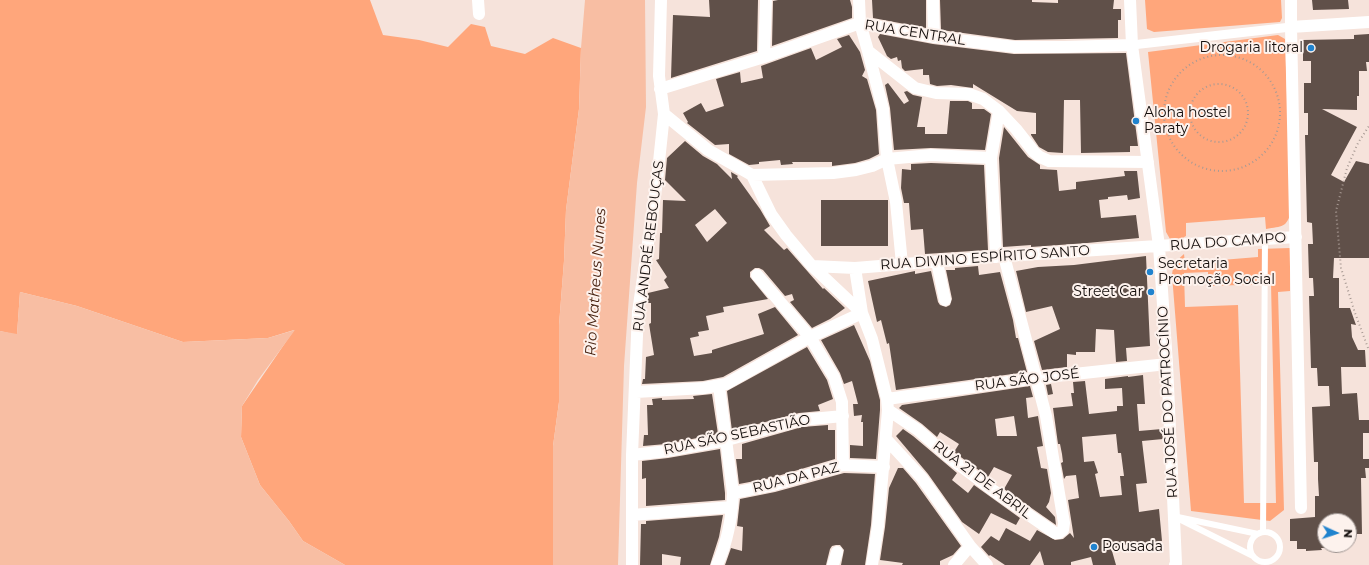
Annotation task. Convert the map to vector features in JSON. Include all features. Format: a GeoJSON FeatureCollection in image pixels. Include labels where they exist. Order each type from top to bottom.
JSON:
{"type":"FeatureCollection","features":[{"type":"Feature","properties":{"kind":"street"},"geometry":{"type":"LineString","coordinates":[[478,0],[479,14]]}},
{"type":"Feature","properties":{"kind":"street","name":"RUA ANDRÉ REBOUÇAS"},"geometry":{"type":"LineString","coordinates":[[632,565],[632,455],[636,392],[638,312],[657,181],[664,114],[660,89],[659,62],[661,0]]}},
{"type":"Feature","properties":{"kind":"street"},"geometry":{"type":"LineString","coordinates":[[764,57],[766,0]]}},
{"type":"Feature","properties":{"kind":"street"},"geometry":{"type":"LineString","coordinates":[[859,0],[860,23],[883,109],[887,159],[896,202],[902,264]]}},
{"type":"Feature","properties":{"kind":"street"},"geometry":{"type":"LineString","coordinates":[[933,0],[934,37]]}},
{"type":"Feature","properties":{"kind":"street","name":"RUA JOSÉ DO PATROCÍNIO"},"geometry":{"type":"LineString","coordinates":[[1130,0],[1132,45],[1159,246],[1167,364],[1175,565]]}},
{"type":"Feature","properties":{"kind":"street"},"geometry":{"type":"LineString","coordinates":[[1292,0],[1291,27],[1301,508]]}},
{"type":"Feature","properties":{"kind":"street"},"geometry":{"type":"LineString","coordinates":[[1132,45],[1291,27],[1369,22]]}},
{"type":"Feature","properties":{"kind":"street","name":"RUA CENTRAL"},"geometry":{"type":"LineString","coordinates":[[660,89],[764,57],[860,23],[934,37],[1015,47],[1132,45]]}},
{"type":"Feature","properties":{"kind":"street"},"geometry":{"type":"LineString","coordinates":[[868,51],[915,88],[936,93],[969,94],[983,99],[999,111],[1016,129],[1034,152],[1049,162],[1148,162]]}},
{"type":"Feature","properties":{"kind":"street"},"geometry":{"type":"LineString","coordinates":[[999,111],[991,158],[1000,256],[1037,378]]}},
{"type":"Feature","properties":{"kind":"street"},"geometry":{"type":"LineString","coordinates":[[664,114],[708,150],[752,174],[841,172],[872,166],[887,159],[931,155],[991,158]]}},
{"type":"Feature","properties":{"kind":"street"},"geometry":{"type":"LineString","coordinates":[[752,174],[771,214],[786,235],[812,266],[862,313]]}},
{"type":"Feature","properties":{"kind":"street","name":"RUA DO CAMPO"},"geometry":{"type":"LineString","coordinates":[[1159,246],[1296,237]]}},
{"type":"Feature","properties":{"kind":"street","name":"RUA DIVINO ESPÍRITO SANTO"},"geometry":{"type":"LineString","coordinates":[[812,266],[855,268],[1000,256],[1159,246]]}},
{"type":"Feature","properties":{"kind":"street"},"geometry":{"type":"LineString","coordinates":[[937,262],[946,300]]}},
{"type":"Feature","properties":{"kind":"street"},"geometry":{"type":"LineString","coordinates":[[855,268],[862,313],[872,339],[887,404],[884,467],[878,526],[872,565]]}},
{"type":"Feature","properties":{"kind":"street"},"geometry":{"type":"LineString","coordinates":[[757,275],[810,337],[834,377],[842,402],[843,465]]}},
{"type":"Feature","properties":{"kind":"street"},"geometry":{"type":"LineString","coordinates":[[636,392],[704,388],[726,384],[810,337],[862,313]]}},
{"type":"Feature","properties":{"kind":"street","name":"RUA SÃO JOSÉ"},"geometry":{"type":"LineString","coordinates":[[887,404],[1037,378],[1167,364]]}},
{"type":"Feature","properties":{"kind":"street","name":"RUA 21 DE ABRIL"},"geometry":{"type":"LineString","coordinates":[[887,404],[950,458],[994,491],[1055,533],[1060,533],[1063,530],[1064,524],[1046,416],[1037,378]]}},
{"type":"Feature","properties":{"kind":"street"},"geometry":{"type":"LineString","coordinates":[[717,565],[722,556],[727,534],[733,493],[719,386]]}},
{"type":"Feature","properties":{"kind":"street","name":"RUA SÃO SEBASTIÃO"},"geometry":{"type":"LineString","coordinates":[[632,455],[727,440],[801,420],[843,416]]}},
{"type":"Feature","properties":{"kind":"street"},"geometry":{"type":"LineString","coordinates":[[886,440],[922,478],[970,546],[987,565]]}},
{"type":"Feature","properties":{"kind":"street","name":"RUA DA PAZ"},"geometry":{"type":"LineString","coordinates":[[733,493],[773,485],[843,465],[884,467]]}},
{"type":"Feature","properties":{"kind":"street"},"geometry":{"type":"LineString","coordinates":[[632,515],[732,507]]}},
{"type":"Feature","properties":{"kind":"street"},"geometry":{"type":"LineString","coordinates":[[954,565],[970,546]]}},
{"type":"Feature","properties":{"kind":"street"},"geometry":{"type":"LineString","coordinates":[[833,565],[837,552]]}},
{"type":"Feature","properties":{"kind":"lane"},"geometry":{"type":"LineString","coordinates":[[1174,516],[1260,533],[1273,534],[1279,541],[1281,546],[1280,551],[1275,559],[1269,564],[1256,560],[1250,552],[1251,541],[1260,533],[1265,239]]}},
{"type":"Feature","properties":{"kind":"lane"},"geometry":{"type":"LineString","coordinates":[[1174,516],[1253,556]]}},
{"type":"Feature","properties":{"kind":"path"},"geometry":{"type":"LineString","coordinates":[[1219,54],[1239,56],[1257,65],[1271,80],[1278,97],[1281,115],[1277,133],[1269,149],[1256,161],[1239,169],[1221,172],[1204,169],[1186,159],[1172,144],[1165,126],[1164,105],[1170,86],[1182,70],[1199,59],[1219,54]]}},
{"type":"Feature","properties":{"kind":"path"},"geometry":{"type":"LineString","coordinates":[[1217,83],[1227,84],[1242,94],[1249,111],[1248,121],[1243,130],[1236,137],[1227,141],[1217,142],[1207,140],[1199,134],[1193,126],[1190,116],[1194,97],[1200,90],[1217,83]]}},
{"type":"Feature","properties":{"kind":"path"},"geometry":{"type":"LineString","coordinates":[[1368,348],[1341,268],[1336,211],[1347,168],[1358,143],[1369,126]]}},
{"type":"Feature","properties":{"kind":"shaded area"},"geometry":{"type":"Polygon","coordinates":[[[0,0],[370,0],[383,35],[419,40],[448,47],[471,24],[485,27],[491,46],[525,54],[553,38],[581,48],[579,109],[566,210],[559,325],[559,402],[553,446],[553,565],[345,565],[303,541],[260,485],[241,437],[242,406],[294,330],[268,338],[183,342],[77,306],[20,292],[17,335],[0,331],[0,0]]]}},
{"type":"Feature","properties":{"kind":"shaded area"},"geometry":{"type":"Polygon","coordinates":[[[1145,0],[1281,0],[1282,18],[1280,22],[1154,32],[1147,29],[1145,0]]]}},
{"type":"Feature","properties":{"kind":"shaded area"},"geometry":{"type":"Polygon","coordinates":[[[1278,35],[1285,39],[1291,211],[1288,221],[1283,225],[1266,229],[1265,217],[1186,223],[1186,236],[1179,240],[1170,239],[1166,232],[1148,52],[1278,35]]]}},
{"type":"Feature","properties":{"kind":"shaded area"},"geometry":{"type":"Polygon","coordinates":[[[1290,248],[1290,291],[1278,292],[1284,510],[1270,521],[1191,511],[1172,275],[1175,263],[1184,254],[1185,263],[1258,257],[1258,249],[1290,248]],[[1208,272],[1184,273],[1185,307],[1238,305],[1244,503],[1276,503],[1271,284],[1208,286],[1208,272]]]}},
{"type":"Feature","properties":{"kind":"water","name":"Rio Matheus Nunes"},"geometry":{"type":"Polygon","coordinates":[[[585,0],[645,0],[646,107],[637,183],[624,366],[618,565],[553,565],[553,446],[559,402],[559,325],[566,210],[579,109],[581,48],[585,0]]]}},
{"type":"Feature","properties":{"kind":"water"},"geometry":{"type":"Polygon","coordinates":[[[20,292],[77,306],[183,342],[268,338],[295,330],[258,380],[242,406],[241,437],[260,485],[303,541],[345,565],[0,565],[0,331],[17,334],[20,292]]]}},
{"type":"Feature","properties":{"kind":"building"},"geometry":{"type":"Polygon","coordinates":[[[709,0],[758,0],[757,51],[671,78],[673,15],[710,17],[709,0]]]}},
{"type":"Feature","properties":{"kind":"building"},"geometry":{"type":"Polygon","coordinates":[[[850,0],[852,7],[852,18],[772,46],[773,1],[850,0]]]}},
{"type":"Feature","properties":{"kind":"building"},"geometry":{"type":"Polygon","coordinates":[[[872,0],[926,0],[926,28],[873,18],[872,0]]]}},
{"type":"Feature","properties":{"kind":"building"},"geometry":{"type":"Polygon","coordinates":[[[940,0],[1032,0],[1032,2],[1058,3],[1058,0],[1114,0],[1113,9],[1121,9],[1121,20],[1118,20],[1118,38],[1015,40],[941,30],[940,0]]]}},
{"type":"Feature","properties":{"kind":"building"},"geometry":{"type":"Polygon","coordinates":[[[1312,0],[1348,0],[1349,9],[1313,10],[1312,0]]]}},
{"type":"Feature","properties":{"kind":"building"},"geometry":{"type":"Polygon","coordinates":[[[880,34],[933,44],[1014,54],[1126,53],[1138,146],[1130,146],[1130,152],[1081,153],[1080,100],[1064,100],[1063,153],[1048,152],[1039,147],[1031,135],[1036,134],[1036,113],[1017,111],[973,84],[973,88],[951,85],[937,86],[930,84],[929,75],[923,75],[923,69],[905,71],[902,68],[901,60],[898,61],[897,57],[891,59],[887,56],[878,37],[880,34]]]}},
{"type":"Feature","properties":{"kind":"building"},"geometry":{"type":"Polygon","coordinates":[[[1369,34],[1369,62],[1366,62],[1367,71],[1359,71],[1359,96],[1357,96],[1357,110],[1322,109],[1357,127],[1331,175],[1344,182],[1356,161],[1369,164],[1369,258],[1334,258],[1333,278],[1339,278],[1339,308],[1350,308],[1356,325],[1351,324],[1352,337],[1358,350],[1365,350],[1366,367],[1341,367],[1342,394],[1357,393],[1359,420],[1369,420],[1369,433],[1363,433],[1363,459],[1369,459],[1369,468],[1365,468],[1366,478],[1361,478],[1362,534],[1357,534],[1357,513],[1317,513],[1317,550],[1306,551],[1306,549],[1297,549],[1297,541],[1290,541],[1290,519],[1315,517],[1315,496],[1319,496],[1318,462],[1314,462],[1312,407],[1330,406],[1329,386],[1318,386],[1317,368],[1311,368],[1309,296],[1314,296],[1313,278],[1309,278],[1308,244],[1313,244],[1312,223],[1307,222],[1305,135],[1308,135],[1308,113],[1304,113],[1304,83],[1311,83],[1311,61],[1303,61],[1303,40],[1354,39],[1354,35],[1369,34]]]}},
{"type":"Feature","properties":{"kind":"building"},"geometry":{"type":"Polygon","coordinates":[[[849,35],[860,52],[865,70],[862,76],[867,79],[876,110],[879,154],[855,163],[832,166],[832,162],[792,162],[793,164],[781,165],[780,160],[759,162],[759,164],[749,165],[729,154],[729,144],[715,145],[687,123],[688,122],[683,113],[701,103],[706,112],[724,106],[716,79],[740,72],[741,83],[763,78],[761,66],[811,48],[816,60],[842,47],[837,39],[849,35]]]}},
{"type":"Feature","properties":{"kind":"building"},"geometry":{"type":"Polygon","coordinates":[[[888,83],[904,104],[909,101],[904,92],[907,91],[913,95],[922,97],[917,127],[925,127],[925,134],[947,134],[950,101],[968,101],[972,103],[972,109],[984,109],[991,114],[985,150],[931,148],[894,150],[890,108],[885,85],[888,83]]]}},
{"type":"Feature","properties":{"kind":"building"},"geometry":{"type":"Polygon","coordinates":[[[1004,127],[1028,157],[1040,165],[1040,169],[1057,170],[1059,191],[1076,189],[1076,182],[1125,176],[1124,171],[1137,171],[1140,198],[1128,200],[1127,195],[1108,197],[1108,199],[1099,200],[1101,218],[1136,215],[1139,238],[1031,247],[1031,245],[1003,247],[999,158],[1004,127]]]}},
{"type":"Feature","properties":{"kind":"building"},"geometry":{"type":"Polygon","coordinates":[[[685,141],[703,156],[717,164],[732,179],[731,172],[738,176],[737,177],[760,209],[770,226],[764,230],[784,250],[787,248],[823,289],[824,288],[845,308],[830,319],[812,328],[790,302],[794,300],[792,294],[785,296],[763,270],[755,268],[750,272],[750,277],[768,299],[723,307],[724,312],[706,316],[709,330],[698,332],[699,336],[690,338],[694,356],[712,353],[712,350],[764,334],[758,314],[775,307],[798,335],[723,377],[703,381],[642,384],[643,379],[645,379],[646,357],[654,355],[649,324],[651,323],[651,303],[647,303],[648,293],[669,288],[664,280],[667,277],[656,260],[659,259],[660,233],[662,233],[663,200],[686,201],[665,180],[667,158],[685,141]],[[715,209],[695,225],[707,242],[727,223],[715,209]]]}},
{"type":"Feature","properties":{"kind":"building"},"geometry":{"type":"Polygon","coordinates":[[[931,163],[984,165],[988,250],[925,254],[923,229],[911,230],[909,203],[904,203],[901,188],[902,169],[911,170],[911,164],[931,163]]]}},
{"type":"Feature","properties":{"kind":"building"},"geometry":{"type":"Polygon","coordinates":[[[821,200],[888,200],[888,246],[821,246],[821,200]]]}},
{"type":"Feature","properties":{"kind":"building"},"geometry":{"type":"Polygon","coordinates":[[[1146,256],[1150,346],[1126,348],[1127,361],[1116,362],[1114,330],[1096,329],[1095,352],[1076,352],[1076,355],[1067,354],[1067,367],[1042,370],[1034,341],[1060,329],[1052,306],[1026,312],[1016,271],[1038,267],[1074,265],[1146,256]]]}},
{"type":"Feature","properties":{"kind":"building"},"geometry":{"type":"Polygon","coordinates":[[[978,266],[979,275],[1000,272],[1013,320],[1016,338],[1018,338],[1027,372],[896,390],[889,343],[887,344],[881,320],[877,322],[868,281],[915,271],[915,274],[931,271],[938,302],[940,305],[946,307],[950,305],[952,299],[946,270],[978,266]]]}},
{"type":"Feature","properties":{"kind":"building"},"geometry":{"type":"Polygon","coordinates":[[[854,325],[870,361],[880,400],[876,459],[850,458],[850,445],[863,446],[863,422],[861,422],[862,415],[854,416],[853,404],[858,404],[852,381],[844,384],[840,373],[821,340],[854,325]]]}},
{"type":"Feature","properties":{"kind":"building"},"geometry":{"type":"Polygon","coordinates":[[[807,347],[827,380],[833,399],[818,405],[820,411],[799,413],[732,431],[727,391],[807,347]]]}},
{"type":"Feature","properties":{"kind":"building"},"geometry":{"type":"Polygon","coordinates":[[[1143,375],[1145,404],[1137,404],[1139,431],[1162,429],[1163,439],[1142,441],[1147,483],[1136,484],[1139,512],[1159,509],[1162,541],[1121,545],[1121,550],[1112,551],[1116,565],[1093,565],[1091,557],[1071,562],[1071,565],[1044,565],[1040,551],[1030,565],[1005,565],[990,555],[989,556],[981,547],[991,536],[999,541],[1006,528],[1030,541],[1037,530],[1055,540],[1063,539],[1070,533],[1074,538],[1068,500],[1079,498],[1076,475],[1066,476],[1064,479],[1061,463],[1063,462],[1062,454],[1060,444],[1058,444],[1053,408],[1073,406],[1071,393],[1074,393],[1073,382],[1085,381],[1089,414],[1117,411],[1117,406],[1123,406],[1122,388],[1105,389],[1105,379],[1143,375]],[[1116,434],[1082,437],[1084,462],[1094,461],[1098,473],[1095,474],[1100,497],[1122,495],[1120,476],[1124,476],[1121,453],[1118,453],[1116,434]]]}},
{"type":"Feature","properties":{"kind":"building"},"geometry":{"type":"Polygon","coordinates":[[[1051,384],[1053,394],[1048,395],[1046,385],[1051,384]]]}},
{"type":"Feature","properties":{"kind":"building"},"geometry":{"type":"Polygon","coordinates":[[[1030,386],[1033,397],[1026,398],[1028,418],[1038,416],[1043,446],[1037,447],[1041,468],[1047,469],[1051,493],[1046,507],[1055,517],[1056,525],[1004,489],[1012,475],[994,467],[988,477],[954,452],[959,444],[940,432],[937,437],[922,424],[899,408],[902,405],[1030,386]],[[1014,416],[995,419],[997,436],[1017,436],[1014,416]]]}},
{"type":"Feature","properties":{"kind":"building"},"geometry":{"type":"Polygon","coordinates":[[[712,394],[718,434],[666,444],[643,446],[644,435],[648,435],[647,405],[653,405],[652,399],[694,399],[693,396],[712,394]]]}},
{"type":"Feature","properties":{"kind":"building"},"geometry":{"type":"Polygon","coordinates":[[[828,425],[828,430],[835,430],[835,459],[771,478],[739,484],[736,459],[742,459],[742,444],[802,427],[828,425]]]}},
{"type":"Feature","properties":{"kind":"building"},"geometry":{"type":"Polygon","coordinates":[[[903,429],[957,473],[952,480],[968,493],[974,485],[1020,518],[1016,525],[991,513],[979,534],[962,522],[928,474],[896,436],[903,429]]]}},
{"type":"Feature","properties":{"kind":"building"},"geometry":{"type":"Polygon","coordinates":[[[720,449],[725,500],[646,506],[646,478],[642,479],[642,461],[720,449]]]}},
{"type":"Feature","properties":{"kind":"building"},"geometry":{"type":"Polygon","coordinates":[[[898,468],[903,468],[916,483],[961,546],[953,555],[940,561],[940,565],[902,565],[903,563],[880,560],[889,488],[898,468]]]}},
{"type":"Feature","properties":{"kind":"building"},"geometry":{"type":"Polygon","coordinates":[[[844,473],[875,474],[871,525],[865,565],[841,565],[844,550],[840,545],[836,545],[832,546],[830,549],[826,565],[725,565],[731,548],[742,551],[743,527],[737,526],[740,499],[775,492],[844,473]]]}},
{"type":"Feature","properties":{"kind":"building"},"geometry":{"type":"Polygon","coordinates":[[[723,515],[719,537],[710,565],[680,565],[681,557],[662,554],[662,565],[640,565],[641,524],[646,524],[646,521],[723,515]]]}},
{"type":"Feature","properties":{"kind":"place","name":"Drogaria litoral"},"geometry":{"type":"Point","coordinates":[1311,48]}},
{"type":"Feature","properties":{"kind":"place","name":"Aloha hostel Paraty"},"geometry":{"type":"Point","coordinates":[1136,121]}},
{"type":"Feature","properties":{"kind":"place","name":"Secretaria Promoção Social"},"geometry":{"type":"Point","coordinates":[1150,272]}},
{"type":"Feature","properties":{"kind":"place","name":"Street Car"},"geometry":{"type":"Point","coordinates":[1151,292]}},
{"type":"Feature","properties":{"kind":"place","name":"Pousada"},"geometry":{"type":"Point","coordinates":[1094,547]}}]}
